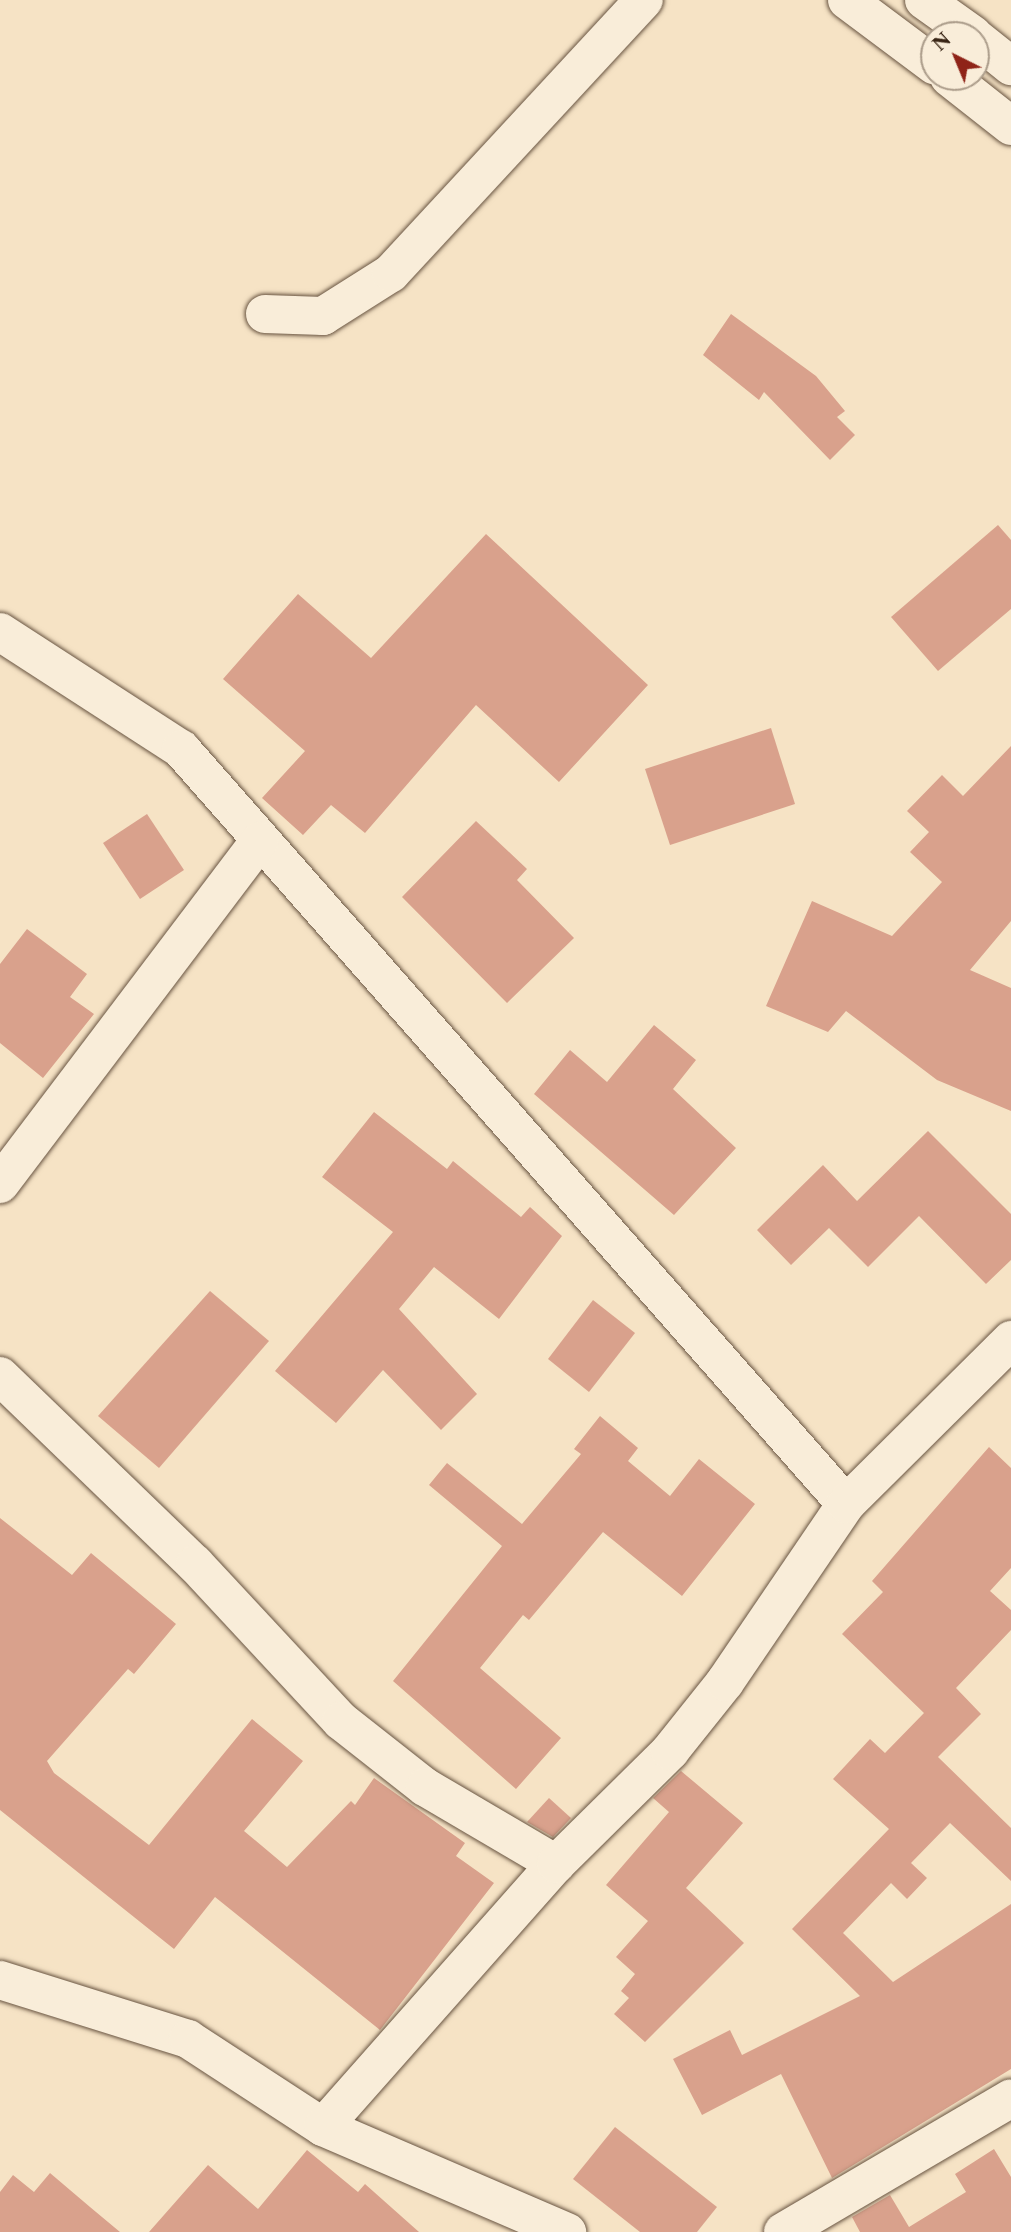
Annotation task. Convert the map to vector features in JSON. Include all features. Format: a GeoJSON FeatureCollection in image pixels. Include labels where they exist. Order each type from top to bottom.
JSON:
{"type":"FeatureCollection","features":[{"type":"Feature","properties":{"kind":"street"},"geometry":{"type":"LineString","coordinates":[[265,314],[323,316],[391,273],[643,0]]}},
{"type":"Feature","properties":{"kind":"street"},"geometry":{"type":"LineString","coordinates":[[847,0],[920,55]]}},
{"type":"Feature","properties":{"kind":"street"},"geometry":{"type":"LineString","coordinates":[[924,0],[953,21]]}},
{"type":"Feature","properties":{"kind":"street"},"geometry":{"type":"LineString","coordinates":[[990,49],[1011,66]]}},
{"type":"Feature","properties":{"kind":"street"},"geometry":{"type":"LineString","coordinates":[[967,91],[1011,126]]}},
{"type":"Feature","properties":{"kind":"street"},"geometry":{"type":"LineString","coordinates":[[0,632],[181,749],[259,841],[846,1504]]}},
{"type":"Feature","properties":{"kind":"street"},"geometry":{"type":"LineString","coordinates":[[0,1184],[259,841]]}},
{"type":"Feature","properties":{"kind":"street"},"geometry":{"type":"LineString","coordinates":[[323,2127],[555,1864],[670,1751],[725,1682],[846,1504],[1011,1340]]}},
{"type":"Feature","properties":{"kind":"street"},"geometry":{"type":"LineString","coordinates":[[0,1376],[195,1564],[341,1721],[425,1787],[555,1864]]}},
{"type":"Feature","properties":{"kind":"street"},"geometry":{"type":"LineString","coordinates":[[0,1980],[188,2039],[323,2127],[567,2232]]}},
{"type":"Feature","properties":{"kind":"street"},"geometry":{"type":"LineString","coordinates":[[783,2232],[1011,2098]]}},
{"type":"Feature","properties":{"kind":"building"},"geometry":{"type":"Polygon","coordinates":[[[731,314],[816,376],[845,411],[837,417],[855,435],[830,460],[764,392],[759,400],[703,355],[731,314]]]}},
{"type":"Feature","properties":{"kind":"building"},"geometry":{"type":"Polygon","coordinates":[[[998,525],[1011,540],[1011,609],[938,671],[891,617],[998,525]]]}},
{"type":"Feature","properties":{"kind":"building"},"geometry":{"type":"Polygon","coordinates":[[[486,534],[648,685],[559,782],[476,705],[365,833],[331,805],[303,835],[262,798],[305,751],[223,679],[298,594],[371,658],[486,534]]]}},
{"type":"Feature","properties":{"kind":"building"},"geometry":{"type":"Polygon","coordinates":[[[771,728],[795,804],[670,845],[645,769],[771,728]]]}},
{"type":"Feature","properties":{"kind":"building"},"geometry":{"type":"Polygon","coordinates":[[[1011,746],[1011,921],[970,970],[1011,988],[1011,1111],[937,1080],[846,1011],[828,1032],[766,1006],[812,901],[892,936],[942,882],[910,852],[929,832],[907,811],[942,775],[963,796],[1011,746]]]}},
{"type":"Feature","properties":{"kind":"building"},"geometry":{"type":"Polygon","coordinates":[[[147,814],[184,870],[140,899],[103,843],[147,814]]]}},
{"type":"Feature","properties":{"kind":"building"},"geometry":{"type":"Polygon","coordinates":[[[476,821],[527,869],[517,880],[574,938],[507,1003],[402,897],[476,821]]]}},
{"type":"Feature","properties":{"kind":"building"},"geometry":{"type":"Polygon","coordinates":[[[27,929],[87,974],[70,997],[94,1014],[43,1078],[0,1043],[0,964],[27,929]]]}},
{"type":"Feature","properties":{"kind":"building"},"geometry":{"type":"Polygon","coordinates":[[[654,1025],[696,1060],[673,1089],[736,1148],[674,1215],[534,1094],[570,1050],[607,1082],[654,1025]]]}},
{"type":"Feature","properties":{"kind":"building"},"geometry":{"type":"Polygon","coordinates":[[[374,1112],[447,1169],[453,1161],[521,1217],[530,1207],[562,1236],[499,1319],[434,1267],[399,1309],[477,1394],[441,1430],[383,1370],[336,1423],[275,1371],[393,1232],[322,1177],[374,1112]]]}},
{"type":"Feature","properties":{"kind":"building"},"geometry":{"type":"Polygon","coordinates":[[[928,1131],[1011,1214],[1011,1260],[986,1284],[919,1216],[868,1267],[829,1228],[791,1265],[757,1230],[823,1165],[857,1201],[928,1131]]]}},
{"type":"Feature","properties":{"kind":"building"},"geometry":{"type":"Polygon","coordinates":[[[210,1291],[269,1341],[159,1468],[98,1416],[210,1291]]]}},
{"type":"Feature","properties":{"kind":"building"},"geometry":{"type":"Polygon","coordinates":[[[593,1300],[635,1333],[589,1392],[548,1359],[593,1300]]]}},
{"type":"Feature","properties":{"kind":"building"},"geometry":{"type":"Polygon","coordinates":[[[600,1416],[638,1448],[628,1461],[670,1496],[699,1459],[755,1504],[682,1596],[603,1532],[529,1620],[523,1615],[480,1668],[561,1738],[516,1789],[393,1681],[502,1546],[429,1485],[447,1463],[522,1524],[581,1454],[574,1449],[600,1416]]]}},
{"type":"Feature","properties":{"kind":"building"},"geometry":{"type":"Polygon","coordinates":[[[989,1447],[1011,1468],[1011,1568],[990,1591],[1011,1610],[1011,1630],[956,1688],[981,1714],[938,1757],[1011,1828],[1011,1881],[950,1823],[911,1863],[927,1878],[907,1899],[891,1883],[843,1933],[893,1982],[1011,1904],[1011,2069],[832,2178],[781,2074],[702,2115],[673,2059],[730,2030],[742,2055],[860,1996],[792,1929],[889,1829],[833,1779],[870,1739],[885,1753],[924,1713],[842,1634],[883,1592],[872,1581],[989,1447]]]}},
{"type":"Feature","properties":{"kind":"building"},"geometry":{"type":"Polygon","coordinates":[[[0,1518],[72,1575],[91,1553],[176,1624],[134,1674],[128,1669],[47,1761],[54,1773],[149,1845],[252,1719],[303,1761],[244,1831],[287,1867],[351,1801],[355,1805],[374,1778],[465,1843],[456,1856],[494,1883],[380,2030],[215,1897],[174,1949],[0,1810],[0,1518]]]}},
{"type":"Feature","properties":{"kind":"building"},"geometry":{"type":"Polygon","coordinates":[[[681,1771],[743,1823],[686,1888],[744,1943],[645,2042],[614,2014],[629,1998],[621,1991],[635,1974],[616,1957],[648,1921],[606,1885],[669,1812],[653,1798],[681,1771]]]}},
{"type":"Feature","properties":{"kind":"building"},"geometry":{"type":"Polygon","coordinates":[[[549,1798],[571,1818],[553,1837],[527,1822],[549,1798]]]}},
{"type":"Feature","properties":{"kind":"building"},"geometry":{"type":"Polygon","coordinates":[[[615,2127],[717,2207],[697,2232],[640,2232],[573,2179],[615,2127]]]}},
{"type":"Feature","properties":{"kind":"building"},"geometry":{"type":"Polygon","coordinates":[[[994,2149],[1011,2177],[1011,2232],[860,2232],[852,2217],[890,2195],[909,2227],[966,2192],[955,2174],[994,2149]]]}},
{"type":"Feature","properties":{"kind":"building"},"geometry":{"type":"Polygon","coordinates":[[[307,2150],[358,2192],[365,2184],[419,2232],[149,2232],[208,2165],[258,2209],[307,2150]]]}},
{"type":"Feature","properties":{"kind":"building"},"geometry":{"type":"Polygon","coordinates":[[[50,2173],[120,2232],[0,2232],[0,2192],[13,2175],[34,2192],[50,2173]]]}}]}
